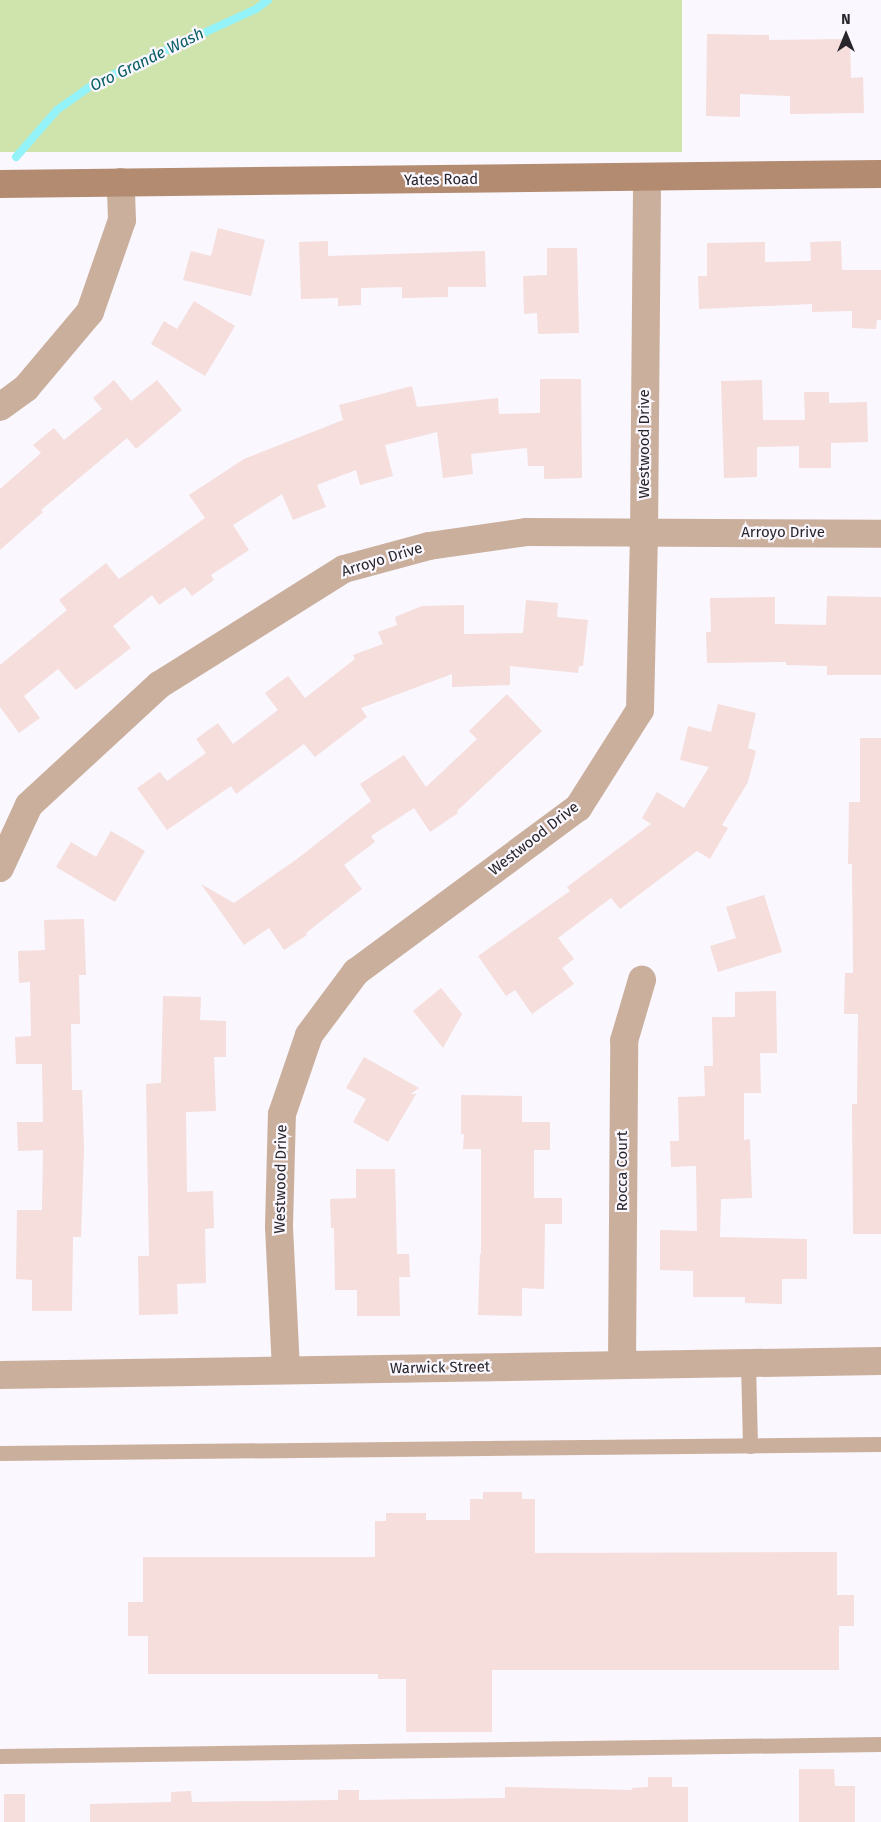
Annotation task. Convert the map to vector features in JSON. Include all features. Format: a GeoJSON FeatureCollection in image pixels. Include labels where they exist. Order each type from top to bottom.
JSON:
{"type":"FeatureCollection","features":[{"type":"Feature","properties":{"kind":"street","name":"Yates Road"},"geometry":{"type":"LineString","coordinates":[[0,184],[881,174]]}},
{"type":"Feature","properties":{"kind":"street","name":"Westwood Drive"},"geometry":{"type":"LineString","coordinates":[[286,1370],[279,1226],[282,1114],[309,1035],[356,972],[578,808],[640,710],[644,533],[647,178]]}},
{"type":"Feature","properties":{"kind":"street"},"geometry":{"type":"LineString","coordinates":[[0,407],[26,388],[90,312],[122,220],[121,182]]}},
{"type":"Feature","properties":{"kind":"street","name":"Arroyo Drive"},"geometry":{"type":"LineString","coordinates":[[0,868],[29,805],[159,686],[344,569],[428,546],[526,532],[881,534]]}},
{"type":"Feature","properties":{"kind":"street","name":"Rocca Court"},"geometry":{"type":"LineString","coordinates":[[622,1365],[624,1041],[642,980]]}},
{"type":"Feature","properties":{"kind":"street","name":"Warwick Street"},"geometry":{"type":"LineString","coordinates":[[0,1375],[881,1361]]}},
{"type":"Feature","properties":{"kind":"lane"},"geometry":{"type":"LineString","coordinates":[[748,1363],[750,1446]]}},
{"type":"Feature","properties":{"kind":"lane"},"geometry":{"type":"LineString","coordinates":[[0,1453],[881,1444]]}},
{"type":"Feature","properties":{"kind":"lane"},"geometry":{"type":"LineString","coordinates":[[0,1756],[881,1744]]}},
{"type":"Feature","properties":{"kind":"green space"},"geometry":{"type":"Polygon","coordinates":[[[0,0],[682,0],[682,152],[0,152],[0,0]]]}},
{"type":"Feature","properties":{"kind":"building"},"geometry":{"type":"Polygon","coordinates":[[[707,34],[769,35],[769,40],[850,39],[851,78],[863,77],[864,113],[790,114],[790,96],[740,94],[740,117],[706,116],[707,34]]]}},
{"type":"Feature","properties":{"kind":"building"},"geometry":{"type":"Polygon","coordinates":[[[218,228],[265,240],[251,296],[183,280],[191,251],[211,256],[218,228]]]}},
{"type":"Feature","properties":{"kind":"building"},"geometry":{"type":"Polygon","coordinates":[[[328,241],[328,256],[485,251],[486,287],[448,287],[448,297],[402,298],[402,287],[361,288],[361,305],[338,306],[338,298],[301,299],[299,242],[328,241]]]}},
{"type":"Feature","properties":{"kind":"building"},"geometry":{"type":"Polygon","coordinates":[[[841,241],[842,270],[881,270],[881,320],[877,320],[876,329],[852,328],[852,311],[812,312],[812,304],[699,309],[698,276],[707,276],[707,243],[765,242],[765,262],[811,261],[810,242],[841,241]]]}},
{"type":"Feature","properties":{"kind":"building"},"geometry":{"type":"Polygon","coordinates":[[[547,248],[577,248],[579,333],[538,334],[537,313],[524,314],[523,276],[547,275],[547,248]]]}},
{"type":"Feature","properties":{"kind":"building"},"geometry":{"type":"Polygon","coordinates":[[[194,301],[235,326],[205,376],[151,344],[164,321],[177,329],[194,301]]]}},
{"type":"Feature","properties":{"kind":"building"},"geometry":{"type":"Polygon","coordinates":[[[540,379],[581,379],[582,478],[544,479],[544,466],[528,466],[527,448],[471,454],[473,474],[443,478],[437,432],[385,445],[393,476],[360,485],[356,470],[317,485],[326,507],[293,520],[282,494],[233,525],[249,550],[211,575],[214,580],[192,596],[185,587],[159,605],[152,595],[113,626],[131,648],[76,690],[58,669],[24,696],[40,718],[19,733],[0,707],[0,665],[67,610],[59,600],[106,563],[119,579],[205,518],[189,495],[244,459],[343,420],[339,405],[412,386],[417,407],[498,398],[499,414],[540,413],[540,379]]]}},
{"type":"Feature","properties":{"kind":"building"},"geometry":{"type":"Polygon","coordinates":[[[114,380],[131,401],[157,380],[182,410],[136,449],[127,438],[41,510],[43,512],[0,550],[0,489],[41,453],[33,445],[54,428],[64,440],[102,409],[93,398],[114,380]]]}},
{"type":"Feature","properties":{"kind":"building"},"geometry":{"type":"Polygon","coordinates":[[[762,380],[763,420],[805,420],[804,392],[829,392],[829,403],[867,402],[868,442],[831,443],[831,468],[799,468],[799,446],[757,447],[757,477],[724,478],[721,381],[762,380]]]}},
{"type":"Feature","properties":{"kind":"building"},"geometry":{"type":"Polygon","coordinates":[[[827,596],[881,597],[881,675],[827,675],[827,666],[786,665],[786,662],[707,663],[706,632],[711,632],[710,598],[775,597],[775,624],[826,625],[827,596]]]}},
{"type":"Feature","properties":{"kind":"building"},"geometry":{"type":"Polygon","coordinates":[[[526,600],[558,603],[557,617],[588,620],[583,666],[579,666],[578,673],[510,666],[510,685],[452,687],[452,674],[361,708],[367,717],[315,757],[304,744],[236,794],[231,786],[167,830],[137,788],[160,772],[167,781],[206,753],[196,739],[218,723],[233,744],[278,710],[265,693],[288,676],[305,698],[355,659],[353,655],[383,644],[378,632],[397,625],[395,617],[422,606],[464,605],[464,634],[523,633],[526,600]]]}},
{"type":"Feature","properties":{"kind":"building"},"geometry":{"type":"Polygon","coordinates":[[[507,694],[542,731],[457,811],[458,813],[430,832],[414,808],[371,836],[375,842],[344,865],[362,889],[306,933],[307,935],[284,950],[269,928],[244,945],[201,884],[234,903],[297,859],[371,801],[360,784],[404,755],[426,787],[477,739],[469,731],[507,694]]]}},
{"type":"Feature","properties":{"kind":"building"},"geometry":{"type":"Polygon","coordinates":[[[718,704],[756,713],[748,748],[756,751],[748,782],[722,825],[728,828],[710,859],[697,851],[620,909],[611,898],[558,938],[574,959],[562,968],[574,984],[532,1014],[515,990],[506,996],[478,956],[570,891],[567,887],[651,824],[642,818],[657,792],[684,808],[709,767],[680,760],[688,726],[711,732],[718,704]]]}},
{"type":"Feature","properties":{"kind":"building"},"geometry":{"type":"Polygon","coordinates":[[[860,738],[881,738],[881,1234],[853,1234],[852,1104],[857,1104],[858,1014],[844,1014],[845,973],[853,973],[852,864],[848,864],[849,802],[860,802],[860,738]]]}},
{"type":"Feature","properties":{"kind":"building"},"geometry":{"type":"Polygon","coordinates":[[[111,831],[145,851],[115,902],[56,867],[71,842],[96,857],[111,831]]]}},
{"type":"Feature","properties":{"kind":"building"},"geometry":{"type":"Polygon","coordinates":[[[764,895],[782,952],[718,972],[710,946],[736,938],[726,907],[764,895]]]}},
{"type":"Feature","properties":{"kind":"building"},"geometry":{"type":"Polygon","coordinates":[[[84,919],[86,975],[79,975],[80,1024],[71,1024],[72,1090],[82,1090],[84,1149],[81,1237],[73,1237],[72,1311],[32,1311],[32,1280],[16,1279],[17,1210],[42,1210],[43,1150],[18,1151],[17,1122],[43,1122],[42,1064],[16,1064],[15,1037],[31,1036],[30,982],[19,983],[18,951],[45,950],[44,920],[84,919]]]}},
{"type":"Feature","properties":{"kind":"building"},"geometry":{"type":"Polygon","coordinates":[[[441,988],[462,1014],[443,1048],[413,1011],[441,988]]]}},
{"type":"Feature","properties":{"kind":"building"},"geometry":{"type":"Polygon","coordinates":[[[776,991],[777,1053],[760,1053],[761,1093],[744,1093],[744,1140],[750,1139],[752,1198],[721,1199],[720,1237],[807,1239],[807,1279],[782,1279],[782,1304],[745,1303],[745,1297],[693,1297],[693,1271],[660,1270],[660,1230],[697,1231],[696,1166],[671,1167],[670,1141],[679,1141],[678,1097],[705,1096],[704,1066],[713,1066],[712,1017],[735,1017],[735,992],[776,991]]]}},
{"type":"Feature","properties":{"kind":"building"},"geometry":{"type":"Polygon","coordinates":[[[163,996],[201,997],[200,1020],[226,1021],[226,1057],[214,1057],[216,1111],[186,1112],[187,1192],[213,1191],[214,1228],[205,1229],[206,1283],[177,1284],[178,1314],[139,1315],[138,1256],[149,1256],[146,1084],[161,1083],[163,996]]]}},
{"type":"Feature","properties":{"kind":"building"},"geometry":{"type":"Polygon","coordinates":[[[364,1057],[419,1088],[411,1094],[416,1094],[388,1142],[353,1122],[366,1099],[346,1088],[364,1057]]]}},
{"type":"Feature","properties":{"kind":"building"},"geometry":{"type":"Polygon","coordinates":[[[461,1095],[522,1096],[522,1122],[550,1122],[550,1150],[534,1150],[534,1198],[562,1198],[562,1224],[545,1224],[544,1289],[522,1288],[522,1316],[478,1315],[481,1254],[481,1149],[463,1149],[464,1134],[461,1134],[461,1095]]]}},
{"type":"Feature","properties":{"kind":"building"},"geometry":{"type":"Polygon","coordinates":[[[356,1169],[395,1169],[397,1254],[409,1254],[410,1277],[399,1277],[400,1316],[357,1316],[357,1290],[335,1290],[334,1228],[331,1228],[330,1199],[356,1198],[356,1169]]]}},
{"type":"Feature","properties":{"kind":"building"},"geometry":{"type":"Polygon","coordinates":[[[483,1492],[522,1492],[522,1499],[535,1499],[535,1553],[837,1552],[837,1595],[854,1595],[854,1626],[839,1626],[839,1670],[492,1670],[492,1732],[406,1732],[406,1679],[378,1679],[378,1674],[148,1674],[148,1636],[128,1636],[128,1602],[143,1602],[143,1557],[375,1557],[375,1521],[386,1521],[386,1513],[426,1513],[426,1520],[470,1520],[470,1499],[483,1499],[483,1492]]]}},
{"type":"Feature","properties":{"kind":"building"},"geometry":{"type":"Polygon","coordinates":[[[799,1769],[834,1769],[835,1786],[855,1786],[855,1822],[799,1822],[799,1769]]]}},
{"type":"Feature","properties":{"kind":"building"},"geometry":{"type":"Polygon","coordinates":[[[648,1777],[672,1777],[672,1787],[688,1787],[688,1822],[90,1822],[90,1804],[171,1802],[171,1792],[191,1791],[192,1802],[338,1800],[338,1790],[359,1790],[359,1800],[505,1798],[505,1787],[632,1790],[632,1788],[648,1787],[648,1777]]]}},
{"type":"Feature","properties":{"kind":"building"},"geometry":{"type":"Polygon","coordinates":[[[4,1794],[25,1794],[25,1822],[4,1822],[4,1794]]]}},
{"type":"Feature","properties":{"kind":"waterway","name":"Oro Grande Wash"},"geometry":{"type":"LineString","coordinates":[[16,157],[57,110],[95,83],[256,9],[268,0]]}}]}
